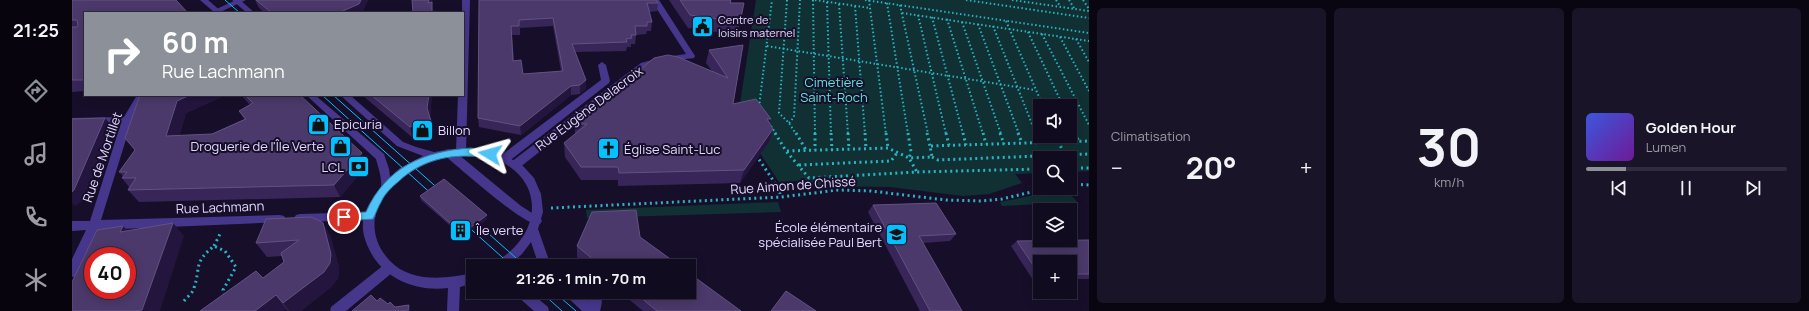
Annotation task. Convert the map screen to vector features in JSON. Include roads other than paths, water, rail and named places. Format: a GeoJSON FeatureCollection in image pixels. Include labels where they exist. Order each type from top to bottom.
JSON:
{"type":"FeatureCollection","features":[{"type":"Feature","properties":{"kind":"street"},"geometry":{"type":"LineString","coordinates":[[204,0],[216,12],[239,0],[250,12]]}},
{"type":"Feature","properties":{"kind":"street"},"geometry":{"type":"LineString","coordinates":[[464,60],[466,0]]}},
{"type":"Feature","properties":{"kind":"street","name":"Rue Eugène Delacroix"},"geometry":{"type":"LineString","coordinates":[[515,165],[644,65],[659,60],[691,56],[655,0]]}},
{"type":"Feature","properties":{"kind":"street"},"geometry":{"type":"LineString","coordinates":[[504,160],[606,81],[602,65]]}},
{"type":"Feature","properties":{"kind":"street","name":"Rue de Mortillet"},"geometry":{"type":"LineString","coordinates":[[72,272],[94,225],[127,120],[140,96]]}},
{"type":"Feature","properties":{"kind":"street"},"geometry":{"type":"LineString","coordinates":[[311,96],[380,158],[384,169],[386,187]]}},
{"type":"Feature","properties":{"kind":"street"},"geometry":{"type":"LineString","coordinates":[[345,96],[400,144],[413,150],[434,156]]}},
{"type":"Feature","properties":{"kind":"street"},"geometry":{"type":"LineString","coordinates":[[461,151],[463,96]]}},
{"type":"Feature","properties":{"kind":"street"},"geometry":{"type":"LineString","coordinates":[[72,121],[127,120]]}},
{"type":"Feature","properties":{"kind":"street"},"geometry":{"type":"LineString","coordinates":[[466,280],[436,284],[418,282],[389,268],[376,252],[369,234],[370,216],[376,200],[386,187],[405,170],[434,156],[461,151],[481,152],[515,165],[526,175],[534,188],[538,208],[534,226],[514,256],[510,259]]}},
{"type":"Feature","properties":{"kind":"street"},"geometry":{"type":"LineString","coordinates":[[449,153],[516,208],[534,226],[543,259]]}},
{"type":"Feature","properties":{"kind":"street","name":"Rue Lachmann"},"geometry":{"type":"LineString","coordinates":[[72,226],[370,216]]}},
{"type":"Feature","properties":{"kind":"street"},"geometry":{"type":"LineString","coordinates":[[336,311],[389,268]]}},
{"type":"Feature","properties":{"kind":"street"},"geometry":{"type":"LineString","coordinates":[[453,311],[454,283]]}},
{"type":"Feature","properties":{"kind":"street"},"geometry":{"type":"LineString","coordinates":[[529,299],[542,311]]}},
{"type":"Feature","properties":{"kind":"street"},"geometry":{"type":"LineString","coordinates":[[578,299],[591,311]]}},
{"type":"Feature","properties":{"kind":"street"},"geometry":{"type":"LineString","coordinates":[[594,311],[595,299]]}},
{"type":"Feature","properties":{"kind":"tram line"},"geometry":{"type":"LineString","coordinates":[[225,0],[239,12]]}},
{"type":"Feature","properties":{"kind":"tram line"},"geometry":{"type":"LineString","coordinates":[[323,96],[436,198]]}},
{"type":"Feature","properties":{"kind":"tram line"},"geometry":{"type":"LineString","coordinates":[[334,96],[443,193]]}},
{"type":"Feature","properties":{"kind":"tram line"},"geometry":{"type":"LineString","coordinates":[[471,218],[517,259]]}},
{"type":"Feature","properties":{"kind":"tram line"},"geometry":{"type":"LineString","coordinates":[[464,223],[504,259]]}},
{"type":"Feature","properties":{"kind":"tram line"},"geometry":{"type":"LineString","coordinates":[[549,299],[562,311]]}},
{"type":"Feature","properties":{"kind":"tram line"},"geometry":{"type":"LineString","coordinates":[[562,299],[576,311]]}},
{"type":"Feature","properties":{"kind":"place","name":"Centre de loisirs maternel"},"geometry":{"type":"Point","coordinates":[702,26]}},
{"type":"Feature","properties":{"kind":"place","name":"Epicuria"},"geometry":{"type":"Point","coordinates":[318,124]}},
{"type":"Feature","properties":{"kind":"place","name":"Billon"},"geometry":{"type":"Point","coordinates":[422,130]}},
{"type":"Feature","properties":{"kind":"place","name":"Droguerie de l'Île Verte"},"geometry":{"type":"Point","coordinates":[340,146]}},
{"type":"Feature","properties":{"kind":"place","name":"Église Saint-Luc"},"geometry":{"type":"Point","coordinates":[609,149]}},
{"type":"Feature","properties":{"kind":"place","name":"LCL"},"geometry":{"type":"Point","coordinates":[359,167]}},
{"type":"Feature","properties":{"kind":"place","name":"Île verte"},"geometry":{"type":"Point","coordinates":[460,230]}},
{"type":"Feature","properties":{"kind":"place","name":"École élémentaire spécialisée Paul Bert"},"geometry":{"type":"Point","coordinates":[897,234]}},
{"type":"Feature","properties":{"kind":"park label","name":"Cimetière Saint-Roch"},"geometry":{"type":"Point","coordinates":[834,90]}}]}
